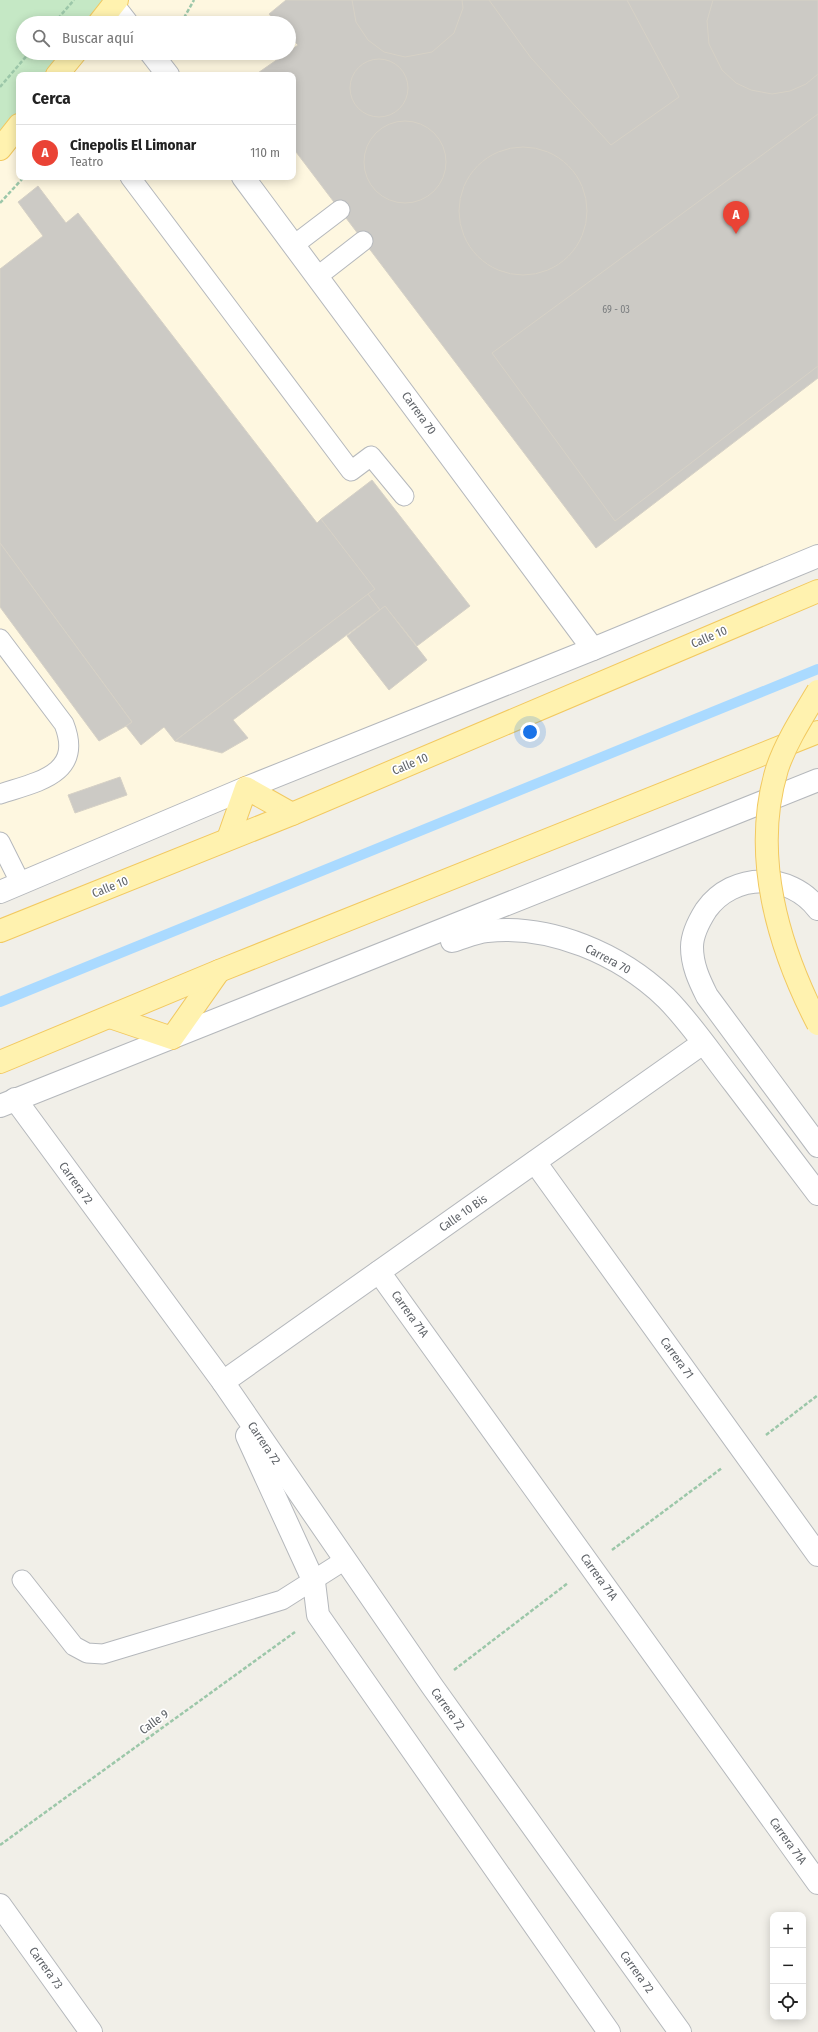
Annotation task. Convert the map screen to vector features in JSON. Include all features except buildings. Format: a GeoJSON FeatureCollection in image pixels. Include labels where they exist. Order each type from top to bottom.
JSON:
{"type":"FeatureCollection","features":[{"type":"Feature","properties":{"kind":"main road"},"geometry":{"type":"LineString","coordinates":[[105,16],[115,3]]}},
{"type":"Feature","properties":{"kind":"main road"},"geometry":{"type":"LineString","coordinates":[[59,72],[69,60]]}},
{"type":"Feature","properties":{"kind":"main road"},"geometry":{"type":"LineString","coordinates":[[0,149],[16,128]]}},
{"type":"Feature","properties":{"kind":"main road","name":"Calle 10"},"geometry":{"type":"LineString","coordinates":[[0,931],[292,814],[818,591]]}},
{"type":"Feature","properties":{"kind":"main road"},"geometry":{"type":"LineString","coordinates":[[818,691],[798,724],[777,769],[768,816],[766,862],[773,906],[793,965],[818,1024]]}},
{"type":"Feature","properties":{"kind":"main road"},"geometry":{"type":"LineString","coordinates":[[0,1062],[219,971],[818,732]]}},
{"type":"Feature","properties":{"kind":"main road"},"geometry":{"type":"LineString","coordinates":[[228,840],[246,788],[292,814]]}},
{"type":"Feature","properties":{"kind":"main road"},"geometry":{"type":"LineString","coordinates":[[110,1017],[172,1038],[219,971]]}},
{"type":"Feature","properties":{"kind":"street"},"geometry":{"type":"LineString","coordinates":[[115,3],[123,16]]}},
{"type":"Feature","properties":{"kind":"street"},"geometry":{"type":"LineString","coordinates":[[156,60],[166,72]]}},
{"type":"Feature","properties":{"kind":"street","name":"Carrera 70"},"geometry":{"type":"LineString","coordinates":[[245,180],[318,276],[593,649]]}},
{"type":"Feature","properties":{"kind":"street"},"geometry":{"type":"LineString","coordinates":[[0,892],[246,788],[593,649],[818,556]]}},
{"type":"Feature","properties":{"kind":"street"},"geometry":{"type":"LineString","coordinates":[[7,1103],[304,987],[818,780]]}},
{"type":"Feature","properties":{"kind":"street"},"geometry":{"type":"LineString","coordinates":[[818,909],[810,898],[787,885],[760,880],[735,886],[713,900],[698,921],[692,946],[695,972],[707,996],[818,1146]]}},
{"type":"Feature","properties":{"kind":"street","name":"Carrera 70"},"geometry":{"type":"LineString","coordinates":[[304,987],[486,931],[517,931],[549,936],[574,942],[602,953],[629,968],[648,982],[666,999],[703,1043],[818,1194]]}},
{"type":"Feature","properties":{"kind":"street","name":"Calle 10 Bis"},"geometry":{"type":"LineString","coordinates":[[223,1382],[703,1043]]}},
{"type":"Feature","properties":{"kind":"street","name":"Carrera 72"},"geometry":{"type":"LineString","coordinates":[[7,1103],[223,1382],[432,1686],[680,2032]]}},
{"type":"Feature","properties":{"kind":"street","name":"Carrera 71"},"geometry":{"type":"LineString","coordinates":[[535,1162],[818,1554]]}},
{"type":"Feature","properties":{"kind":"street","name":"Carrera 71A"},"geometry":{"type":"LineString","coordinates":[[379,1272],[818,1883]]}},
{"type":"Feature","properties":{"kind":"street","name":"Carrera 72"},"geometry":{"type":"LineString","coordinates":[[223,1382],[314,1582],[318,1615],[609,2032]]}},
{"type":"Feature","properties":{"kind":"street","name":"Carrera 73"},"geometry":{"type":"LineString","coordinates":[[0,1905],[91,2032]]}},
{"type":"Feature","properties":{"kind":"lane"},"geometry":{"type":"LineString","coordinates":[[132,180],[351,471],[371,456],[404,496]]}},
{"type":"Feature","properties":{"kind":"lane"},"geometry":{"type":"LineString","coordinates":[[294,245],[340,210]]}},
{"type":"Feature","properties":{"kind":"lane"},"geometry":{"type":"LineString","coordinates":[[318,276],[363,241]]}},
{"type":"Feature","properties":{"kind":"lane"},"geometry":{"type":"LineString","coordinates":[[0,639],[56,713],[68,735],[68,747],[61,767],[54,775],[0,794]]}},
{"type":"Feature","properties":{"kind":"lane"},"geometry":{"type":"LineString","coordinates":[[0,842],[22,884]]}},
{"type":"Feature","properties":{"kind":"lane"},"geometry":{"type":"LineString","coordinates":[[22,1580],[74,1646],[87,1653],[103,1654],[282,1600],[314,1582],[345,1560]]}},
{"type":"Feature","properties":{"kind":"path"},"geometry":{"type":"LineString","coordinates":[[60,16],[74,0]]}},
{"type":"Feature","properties":{"kind":"path"},"geometry":{"type":"LineString","coordinates":[[185,16],[194,0]]}},
{"type":"Feature","properties":{"kind":"path"},"geometry":{"type":"LineString","coordinates":[[0,87],[23,60]]}},
{"type":"Feature","properties":{"kind":"path"},"geometry":{"type":"LineString","coordinates":[[0,203],[21,180]]}},
{"type":"Feature","properties":{"kind":"path"},"geometry":{"type":"LineString","coordinates":[[432,1686],[818,1395]]}},
{"type":"Feature","properties":{"kind":"path","name":"Calle 9"},"geometry":{"type":"LineString","coordinates":[[0,1845],[318,1615]]}},
{"type":"Feature","properties":{"kind":"shaded area"},"geometry":{"type":"Polygon","coordinates":[[[117,0],[818,0],[818,556],[0,892],[0,149],[16,129],[16,180],[296,180],[296,72],[59,72],[69,60],[296,60],[296,16],[104,16],[117,0]]]}},
{"type":"Feature","properties":{"kind":"green space"},"geometry":{"type":"Polygon","coordinates":[[[0,0],[117,0],[104,16],[16,16],[16,60],[69,60],[59,72],[16,72],[16,129],[0,149],[0,0]]]}},
{"type":"Feature","properties":{"kind":"waterway"},"geometry":{"type":"LineString","coordinates":[[0,1002],[818,669]]}},
{"type":"Feature","properties":{"kind":"place","name":"Cinepolis El Limonar"},"geometry":{"type":"Point","coordinates":[736,234]}}]}
